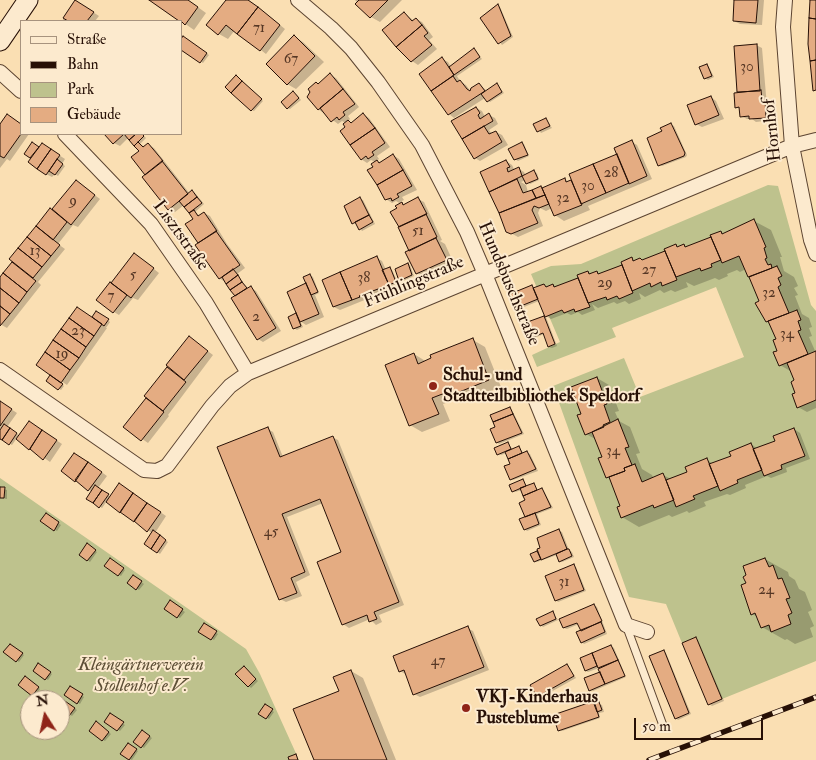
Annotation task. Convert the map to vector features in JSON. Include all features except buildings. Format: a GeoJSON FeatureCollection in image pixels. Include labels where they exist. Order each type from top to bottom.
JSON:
{"type":"FeatureCollection","features":[{"type":"Feature","properties":{"kind":"street"},"geometry":{"type":"LineString","coordinates":[[0,41],[28,0]]}},
{"type":"Feature","properties":{"kind":"street","name":"Hundsbuschstraße"},"geometry":{"type":"LineString","coordinates":[[298,0],[351,48],[378,82],[422,145],[467,232],[485,274],[626,625]]}},
{"type":"Feature","properties":{"kind":"street","name":"Hornhof"},"geometry":{"type":"LineString","coordinates":[[785,0],[783,27],[792,146],[811,240],[816,254]]}},
{"type":"Feature","properties":{"kind":"street"},"geometry":{"type":"LineString","coordinates":[[0,72],[20,90]]}},
{"type":"Feature","properties":{"kind":"street","name":"Lisztstraße"},"geometry":{"type":"LineString","coordinates":[[66,135],[151,224],[206,303],[248,373]]}},
{"type":"Feature","properties":{"kind":"street","name":"Frühlingstraße"},"geometry":{"type":"LineString","coordinates":[[0,370],[144,470],[157,471],[167,466],[212,406],[230,386],[248,373],[792,146],[816,140]]}},
{"type":"Feature","properties":{"kind":"street"},"geometry":{"type":"LineString","coordinates":[[626,625],[647,632]]}},
{"type":"Feature","properties":{"kind":"lane"},"geometry":{"type":"LineString","coordinates":[[626,625],[664,728]]}},
{"type":"Feature","properties":{"kind":"green space"},"geometry":{"type":"Polygon","coordinates":[[[768,185],[778,186],[811,305],[816,311],[816,661],[722,699],[696,637],[682,643],[666,604],[629,597],[553,386],[624,358],[640,397],[744,357],[716,287],[612,328],[616,337],[537,367],[532,355],[560,342],[531,274],[551,266],[581,264],[768,185]]]}},
{"type":"Feature","properties":{"kind":"green space","name":"Kleingärtnerverein Stollenhof e.V."},"geometry":{"type":"Polygon","coordinates":[[[0,478],[246,649],[260,674],[299,760],[0,760],[0,478]]]}},
{"type":"Feature","properties":{"kind":"railway"},"geometry":{"type":"LineString","coordinates":[[649,760],[816,697]]}},
{"type":"Feature","properties":{"kind":"place","name":"Schul- und Stadtteilbibliothek Speldorf"},"geometry":{"type":"Point","coordinates":[433,386]}},
{"type":"Feature","properties":{"kind":"place","name":"VKJ-Kinderhaus Pusteblume"},"geometry":{"type":"Point","coordinates":[466,708]}}]}
